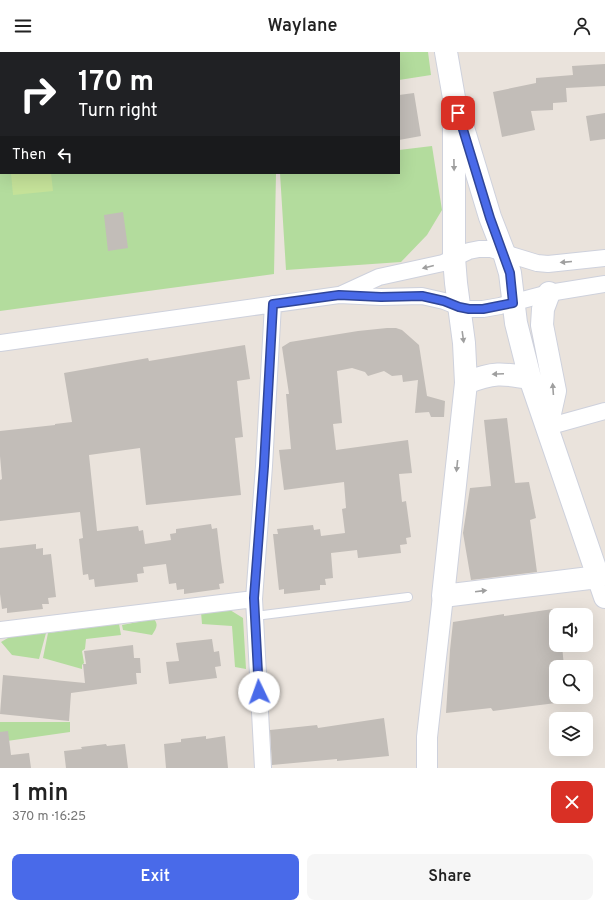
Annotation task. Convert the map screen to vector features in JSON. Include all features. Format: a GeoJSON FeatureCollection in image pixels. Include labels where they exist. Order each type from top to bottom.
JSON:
{"type":"FeatureCollection","features":[{"type":"Feature","properties":{"kind":"main road"},"geometry":{"type":"LineString","coordinates":[[446,52],[454,98],[490,218],[510,273],[516,323],[530,378],[603,590],[443,596],[466,383],[464,343],[454,258],[454,98]]}},
{"type":"Feature","properties":{"kind":"main road"},"geometry":{"type":"LineString","coordinates":[[547,427],[555,392],[542,325],[543,309],[549,293]]}},
{"type":"Feature","properties":{"kind":"main road"},"geometry":{"type":"LineString","coordinates":[[466,383],[482,376],[494,374],[506,374],[530,378]]}},
{"type":"Feature","properties":{"kind":"street"},"geometry":{"type":"LineString","coordinates":[[339,295],[379,277],[443,263],[468,251],[479,249],[491,249],[537,263],[548,264],[605,258]]}},
{"type":"Feature","properties":{"kind":"street"},"geometry":{"type":"LineString","coordinates":[[0,343],[339,295],[381,297],[422,296],[444,301],[459,307],[483,309],[513,303],[549,293],[605,284]]}},
{"type":"Feature","properties":{"kind":"street"},"geometry":{"type":"LineString","coordinates":[[263,768],[254,598],[264,466],[273,304]]}},
{"type":"Feature","properties":{"kind":"street"},"geometry":{"type":"LineString","coordinates":[[547,427],[605,411]]}},
{"type":"Feature","properties":{"kind":"street"},"geometry":{"type":"LineString","coordinates":[[427,768],[427,737],[443,596]]}},
{"type":"Feature","properties":{"kind":"street"},"geometry":{"type":"LineString","coordinates":[[0,630],[254,598]]}},
{"type":"Feature","properties":{"kind":"lane"},"geometry":{"type":"LineString","coordinates":[[254,616],[408,597]]}},
{"type":"Feature","properties":{"kind":"green space"},"geometry":{"type":"Polygon","coordinates":[[[400,52],[428,52],[431,75],[400,80],[400,52]]]}},
{"type":"Feature","properties":{"kind":"green space"},"geometry":{"type":"Polygon","coordinates":[[[432,146],[442,210],[427,235],[401,262],[286,270],[280,174],[400,174],[400,150],[432,146]]]}},
{"type":"Feature","properties":{"kind":"green space"},"geometry":{"type":"Polygon","coordinates":[[[0,174],[276,174],[274,274],[0,311],[0,174]]]}},
{"type":"Feature","properties":{"kind":"green space"},"geometry":{"type":"Polygon","coordinates":[[[11,174],[51,174],[53,191],[13,195],[11,174]]]}},
{"type":"Feature","properties":{"kind":"green space"},"geometry":{"type":"Polygon","coordinates":[[[230,610],[243,618],[246,669],[235,667],[232,626],[202,624],[201,612],[230,610]]]}},
{"type":"Feature","properties":{"kind":"green space"},"geometry":{"type":"Polygon","coordinates":[[[154,619],[157,625],[152,635],[123,630],[122,625],[154,619]]]}},
{"type":"Feature","properties":{"kind":"green space"},"geometry":{"type":"Polygon","coordinates":[[[119,624],[121,635],[86,639],[85,649],[82,651],[84,663],[82,665],[82,669],[43,658],[48,633],[119,624]]]}},
{"type":"Feature","properties":{"kind":"green space"},"geometry":{"type":"Polygon","coordinates":[[[46,633],[39,659],[12,655],[1,642],[13,635],[46,633]]]}},
{"type":"Feature","properties":{"kind":"green space"},"geometry":{"type":"Polygon","coordinates":[[[0,722],[70,722],[70,732],[0,742],[0,722]]]}},
{"type":"Feature","properties":{"kind":"building"},"geometry":{"type":"Polygon","coordinates":[[[605,64],[605,86],[566,88],[567,102],[553,103],[553,110],[531,111],[535,130],[502,137],[493,92],[536,83],[536,78],[573,75],[572,66],[605,64]]]}},
{"type":"Feature","properties":{"kind":"building"},"geometry":{"type":"Polygon","coordinates":[[[414,93],[421,136],[400,140],[400,95],[414,93]]]}},
{"type":"Feature","properties":{"kind":"building"},"geometry":{"type":"Polygon","coordinates":[[[605,113],[605,139],[590,141],[586,116],[605,113]]]}},
{"type":"Feature","properties":{"kind":"building"},"geometry":{"type":"Polygon","coordinates":[[[123,212],[128,248],[108,251],[104,215],[123,212]]]}},
{"type":"Feature","properties":{"kind":"building"},"geometry":{"type":"Polygon","coordinates":[[[387,328],[402,330],[419,345],[427,396],[445,401],[444,417],[431,417],[429,412],[415,413],[418,380],[403,382],[402,375],[392,376],[384,371],[368,376],[365,372],[352,368],[337,371],[342,423],[333,424],[336,450],[408,440],[412,473],[399,474],[402,502],[406,501],[411,537],[406,538],[407,544],[400,545],[401,553],[358,558],[357,550],[331,553],[333,578],[325,579],[326,585],[320,585],[320,590],[284,594],[284,589],[279,590],[273,534],[278,534],[277,529],[313,525],[314,530],[320,529],[321,536],[345,533],[342,509],[346,508],[344,482],[284,490],[279,450],[291,449],[286,394],[289,394],[282,347],[290,342],[387,328]]]}},
{"type":"Feature","properties":{"kind":"building"},"geometry":{"type":"Polygon","coordinates":[[[245,345],[250,379],[237,381],[243,437],[235,438],[241,495],[146,505],[140,448],[89,455],[97,531],[138,526],[139,531],[143,530],[145,544],[171,540],[170,534],[176,533],[176,529],[211,524],[212,529],[217,528],[224,583],[219,584],[220,589],[184,594],[184,589],[177,590],[176,583],[169,584],[166,564],[143,567],[144,573],[137,574],[138,582],[95,587],[94,579],[89,580],[88,574],[83,575],[79,539],[83,538],[80,512],[0,521],[0,480],[2,479],[0,431],[72,422],[64,373],[148,358],[149,361],[245,345]]]}},
{"type":"Feature","properties":{"kind":"building"},"geometry":{"type":"Polygon","coordinates":[[[507,418],[515,483],[529,482],[536,518],[530,520],[537,572],[471,580],[463,533],[470,488],[491,486],[484,420],[507,418]]]}},
{"type":"Feature","properties":{"kind":"building"},"geometry":{"type":"Polygon","coordinates":[[[36,544],[36,549],[43,548],[43,555],[51,554],[56,597],[48,598],[49,604],[42,604],[43,609],[7,613],[7,608],[2,609],[0,594],[0,548],[36,544]]]}},
{"type":"Feature","properties":{"kind":"building"},"geometry":{"type":"Polygon","coordinates":[[[549,610],[549,652],[563,652],[563,660],[549,660],[549,704],[493,711],[491,708],[446,713],[453,622],[504,614],[504,616],[549,610]]]}},
{"type":"Feature","properties":{"kind":"building"},"geometry":{"type":"Polygon","coordinates":[[[212,639],[214,652],[219,651],[221,666],[215,667],[217,678],[169,684],[166,662],[179,661],[176,643],[212,639]]]}},
{"type":"Feature","properties":{"kind":"building"},"geometry":{"type":"Polygon","coordinates":[[[133,645],[134,658],[140,658],[141,673],[136,673],[137,684],[71,693],[69,721],[0,714],[3,675],[85,683],[83,664],[86,664],[84,651],[133,645]]]}},
{"type":"Feature","properties":{"kind":"building"},"geometry":{"type":"Polygon","coordinates":[[[384,718],[389,756],[272,765],[270,730],[317,725],[318,728],[384,718]]]}},
{"type":"Feature","properties":{"kind":"building"},"geometry":{"type":"Polygon","coordinates":[[[8,731],[11,755],[29,753],[31,768],[0,768],[0,732],[8,731]]]}},
{"type":"Feature","properties":{"kind":"building"},"geometry":{"type":"Polygon","coordinates":[[[206,736],[206,739],[225,736],[228,768],[166,768],[164,744],[181,742],[181,739],[206,736]]]}},
{"type":"Feature","properties":{"kind":"building"},"geometry":{"type":"Polygon","coordinates":[[[106,744],[107,746],[125,744],[128,768],[66,768],[64,751],[106,744]]]}},
{"type":"Feature","properties":{"kind":"route"},"geometry":{"type":"LineString","coordinates":[[259,692],[254,598],[264,466],[273,304],[339,295],[381,297],[422,296],[469,309],[483,309],[513,303],[510,273],[490,218],[458,113]]}}]}
